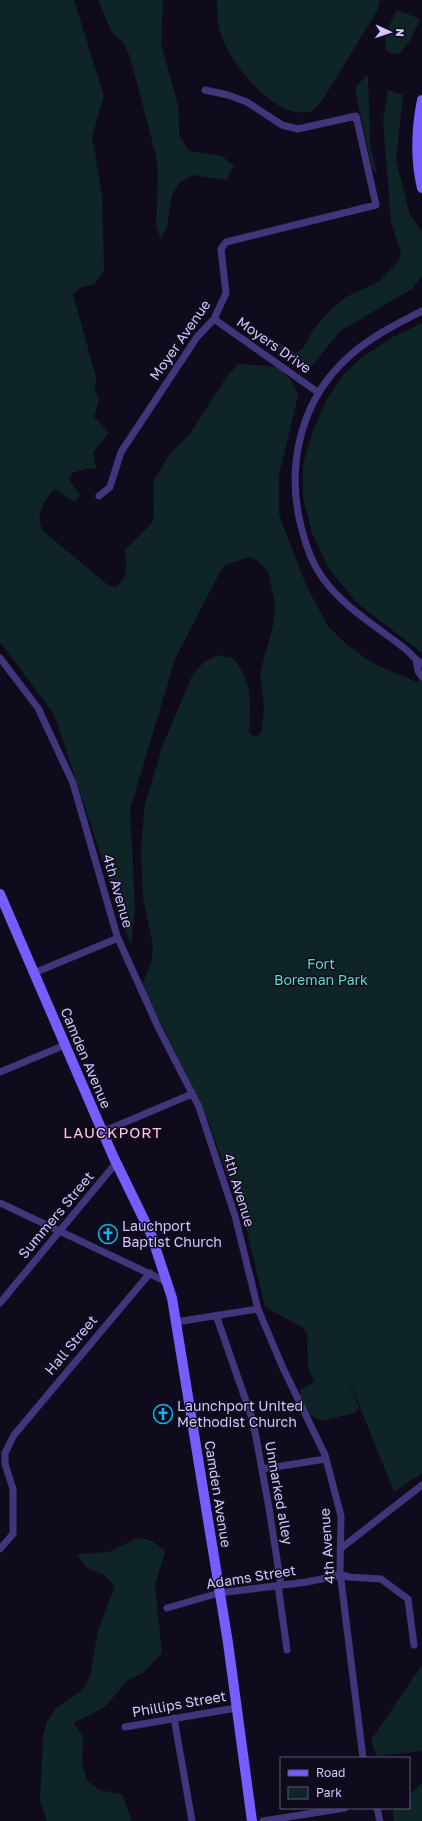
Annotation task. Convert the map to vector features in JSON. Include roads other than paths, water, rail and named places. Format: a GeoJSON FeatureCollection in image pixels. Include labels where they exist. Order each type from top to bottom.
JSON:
{"type":"FeatureCollection","features":[{"type":"Feature","properties":{"kind":"street","name":"Moyer Avenue"},"geometry":{"type":"LineString","coordinates":[[99,496],[110,487],[121,452],[197,337],[214,319],[226,293],[221,249],[226,242],[376,205],[356,116],[298,129],[282,125],[247,102],[228,95],[205,90]]}},
{"type":"Feature","properties":{"kind":"street"},"geometry":{"type":"LineString","coordinates":[[422,100],[416,142],[422,188]]}},
{"type":"Feature","properties":{"kind":"street"},"geometry":{"type":"LineString","coordinates":[[422,311],[360,346],[340,364],[318,393],[300,437],[294,470],[295,497],[298,517],[310,556],[322,576],[341,600],[364,620],[406,649],[419,662],[418,671],[422,677]]}},
{"type":"Feature","properties":{"kind":"street","name":"Moyers Drive"},"geometry":{"type":"LineString","coordinates":[[214,319],[318,393]]}},
{"type":"Feature","properties":{"kind":"street","name":"4th Avenue"},"geometry":{"type":"LineString","coordinates":[[0,658],[38,708],[73,783],[118,938],[158,1027],[199,1107],[235,1216],[258,1309],[282,1368],[326,1459],[341,1516],[341,1575],[363,1757]]}},
{"type":"Feature","properties":{"kind":"street","name":"Camden Avenue"},"geometry":{"type":"LineString","coordinates":[[0,894],[102,1132],[151,1234],[172,1298],[220,1593],[252,1821]]}},
{"type":"Feature","properties":{"kind":"street"},"geometry":{"type":"LineString","coordinates":[[34,974],[118,938]]}},
{"type":"Feature","properties":{"kind":"street"},"geometry":{"type":"LineString","coordinates":[[0,1072],[65,1045]]}},
{"type":"Feature","properties":{"kind":"street"},"geometry":{"type":"LineString","coordinates":[[102,1132],[192,1094]]}},
{"type":"Feature","properties":{"kind":"street","name":"Summers Street"},"geometry":{"type":"LineString","coordinates":[[0,1303],[116,1163]]}},
{"type":"Feature","properties":{"kind":"street"},"geometry":{"type":"LineString","coordinates":[[0,1203],[167,1282]]}},
{"type":"Feature","properties":{"kind":"street","name":"Hall Street"},"geometry":{"type":"LineString","coordinates":[[0,1549],[13,1534],[13,1490],[5,1464],[5,1453],[14,1434],[150,1273]]}},
{"type":"Feature","properties":{"kind":"street"},"geometry":{"type":"LineString","coordinates":[[176,1322],[258,1309]]}},
{"type":"Feature","properties":{"kind":"street","name":"Unmarked alley"},"geometry":{"type":"LineString","coordinates":[[216,1316],[253,1421],[262,1469],[287,1650]]}},
{"type":"Feature","properties":{"kind":"street"},"geometry":{"type":"LineString","coordinates":[[262,1469],[326,1459]]}},
{"type":"Feature","properties":{"kind":"street"},"geometry":{"type":"LineString","coordinates":[[340,1549],[422,1485]]}},
{"type":"Feature","properties":{"kind":"street","name":"Adams Street"},"geometry":{"type":"LineString","coordinates":[[167,1608],[220,1593],[341,1575],[381,1579],[408,1599],[414,1645]]}},
{"type":"Feature","properties":{"kind":"street","name":"Phillips Street"},"geometry":{"type":"LineString","coordinates":[[125,1727],[236,1708]]}},
{"type":"Feature","properties":{"kind":"street"},"geometry":{"type":"LineString","coordinates":[[174,1718],[192,1821]]}},
{"type":"Feature","properties":{"kind":"street"},"geometry":{"type":"LineString","coordinates":[[263,1821],[339,1809]]}},
{"type":"Feature","properties":{"kind":"street"},"geometry":{"type":"LineString","coordinates":[[376,1809],[380,1821]]}},
{"type":"Feature","properties":{"kind":"place","name":"Lauchport Baptist Church"},"geometry":{"type":"Point","coordinates":[108,1234]}},
{"type":"Feature","properties":{"kind":"place","name":"Launchport United Methodist Church"},"geometry":{"type":"Point","coordinates":[163,1414]}},
{"type":"Feature","properties":{"kind":"district","name":"LAUCKPORT"},"geometry":{"type":"Point","coordinates":[113,1133]}},
{"type":"Feature","properties":{"kind":"park label","name":"Fort Boreman Park"},"geometry":{"type":"Point","coordinates":[321,972]}}]}
